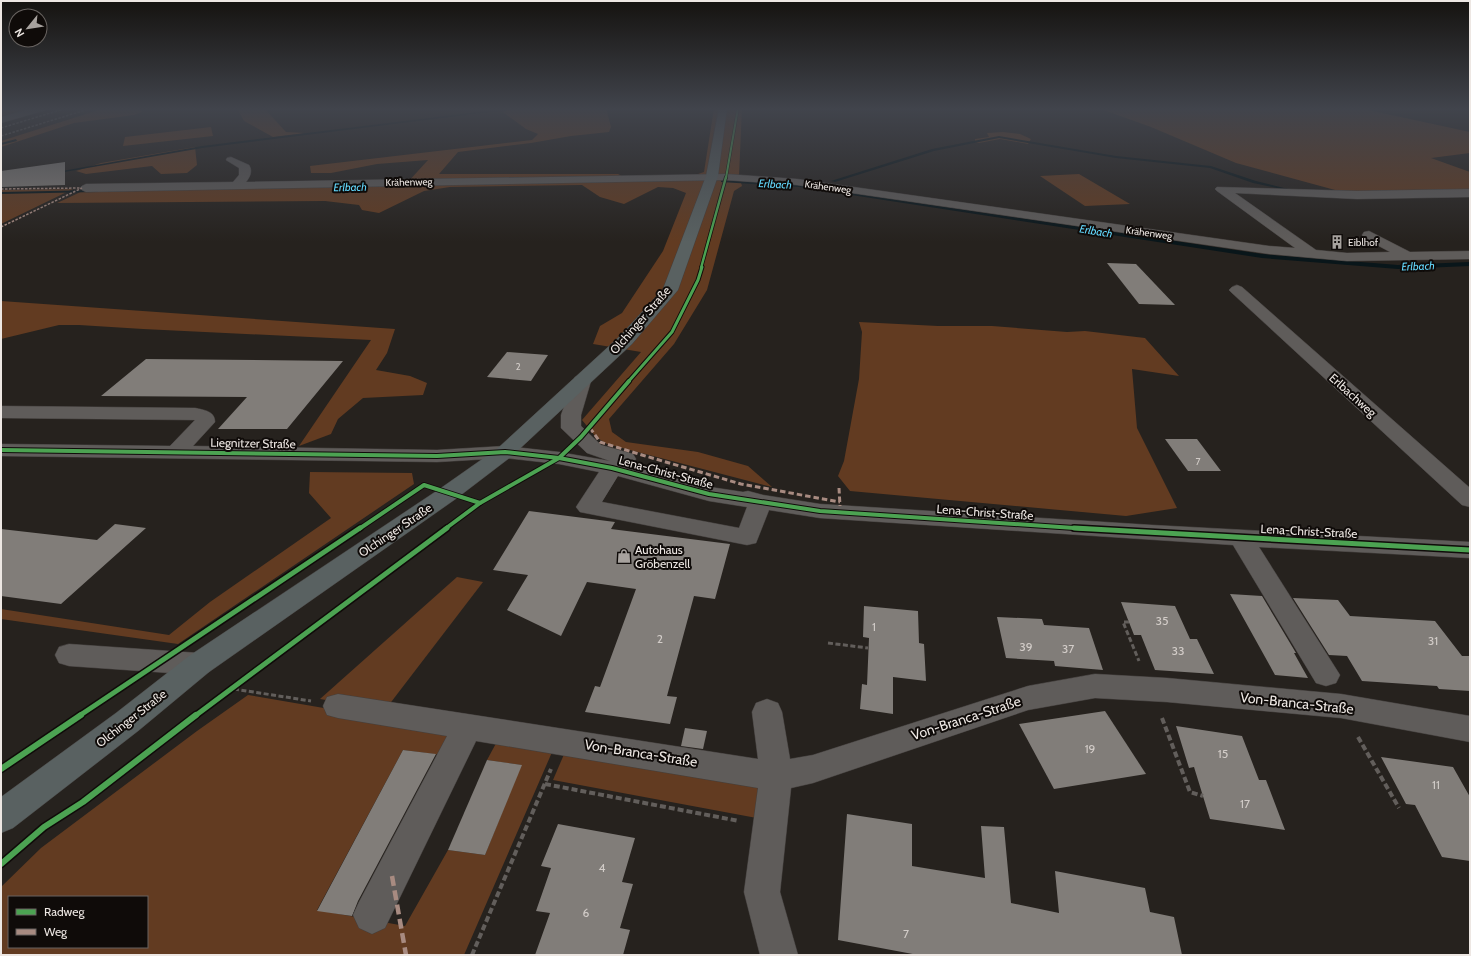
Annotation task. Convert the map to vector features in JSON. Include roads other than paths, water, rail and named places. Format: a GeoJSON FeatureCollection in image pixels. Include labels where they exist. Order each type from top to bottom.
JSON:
{"type":"FeatureCollection","features":[{"type":"Feature","properties":{"kind":"main road","name":"Olchinger Straße"},"geometry":{"type":"LineString","coordinates":[[1,817],[127,722],[199,664],[443,497],[505,452],[582,381],[626,340],[670,290],[712,176],[716,153]]}},
{"type":"Feature","properties":{"kind":"street"},"geometry":{"type":"LineString","coordinates":[[231,160],[245,167],[245,175],[237,185]]}},
{"type":"Feature","properties":{"kind":"street","name":"Krähenweg"},"geometry":{"type":"LineString","coordinates":[[86,188],[712,176],[797,182],[1269,250],[1347,257],[1470,255]]}},
{"type":"Feature","properties":{"kind":"street"},"geometry":{"type":"LineString","coordinates":[[1312,254],[1221,189],[1357,195],[1470,193]]}},
{"type":"Feature","properties":{"kind":"street"},"geometry":{"type":"LineString","coordinates":[[1369,235],[1408,257]]}},
{"type":"Feature","properties":{"kind":"street","name":"Erlbachweg"},"geometry":{"type":"LineString","coordinates":[[1237,290],[1470,500]]}},
{"type":"Feature","properties":{"kind":"street"},"geometry":{"type":"LineString","coordinates":[[582,381],[571,415],[571,428],[594,449],[761,502],[747,536],[588,506],[612,468]]}},
{"type":"Feature","properties":{"kind":"street"},"geometry":{"type":"LineString","coordinates":[[1,412],[195,414],[205,417],[205,422],[176,452]]}},
{"type":"Feature","properties":{"kind":"street","name":"Liegnitzer Straße"},"geometry":{"type":"LineString","coordinates":[[1,450],[437,456],[505,452]]}},
{"type":"Feature","properties":{"kind":"street","name":"Lena-Christ-Straße"},"geometry":{"type":"LineString","coordinates":[[505,452],[559,458],[612,468],[709,494],[820,511],[1241,538],[1470,550]]}},
{"type":"Feature","properties":{"kind":"street"},"geometry":{"type":"LineString","coordinates":[[1241,538],[1326,675]]}},
{"type":"Feature","properties":{"kind":"street"},"geometry":{"type":"LineString","coordinates":[[69,655],[199,664]]}},
{"type":"Feature","properties":{"kind":"street","name":"Von-Branca-Straße"},"geometry":{"type":"LineString","coordinates":[[338,706],[776,776],[813,770],[1028,698],[1096,686],[1167,690],[1341,706],[1470,729]]}},
{"type":"Feature","properties":{"kind":"street"},"geometry":{"type":"LineString","coordinates":[[767,712],[776,776],[762,892],[779,955]]}},
{"type":"Feature","properties":{"kind":"street"},"geometry":{"type":"LineString","coordinates":[[372,915],[468,727]]}},
{"type":"Feature","properties":{"kind":"waterway"},"geometry":{"type":"LineString","coordinates":[[53,173],[170,153]]}},
{"type":"Feature","properties":{"kind":"waterway"},"geometry":{"type":"LineString","coordinates":[[833,181],[925,153]]}},
{"type":"Feature","properties":{"kind":"waterway"},"geometry":{"type":"LineString","coordinates":[[1090,153],[1116,157],[1211,167],[1255,182],[1286,189]]}},
{"type":"Feature","properties":{"kind":"waterway","name":"Erlbach"},"geometry":{"type":"LineString","coordinates":[[723,181],[799,186],[1262,256],[1398,267],[1470,264]]}},
{"type":"Feature","properties":{"kind":"waterway","name":"Erlbach"},"geometry":{"type":"LineString","coordinates":[[1,193],[96,191]]}},
{"type":"Feature","properties":{"kind":"place","name":"Eiblhof"},"geometry":{"type":"Point","coordinates":[1337,242]}},
{"type":"Feature","properties":{"kind":"place","name":"Autohaus Gröbenzell"},"geometry":{"type":"Point","coordinates":[624,556]}}]}
